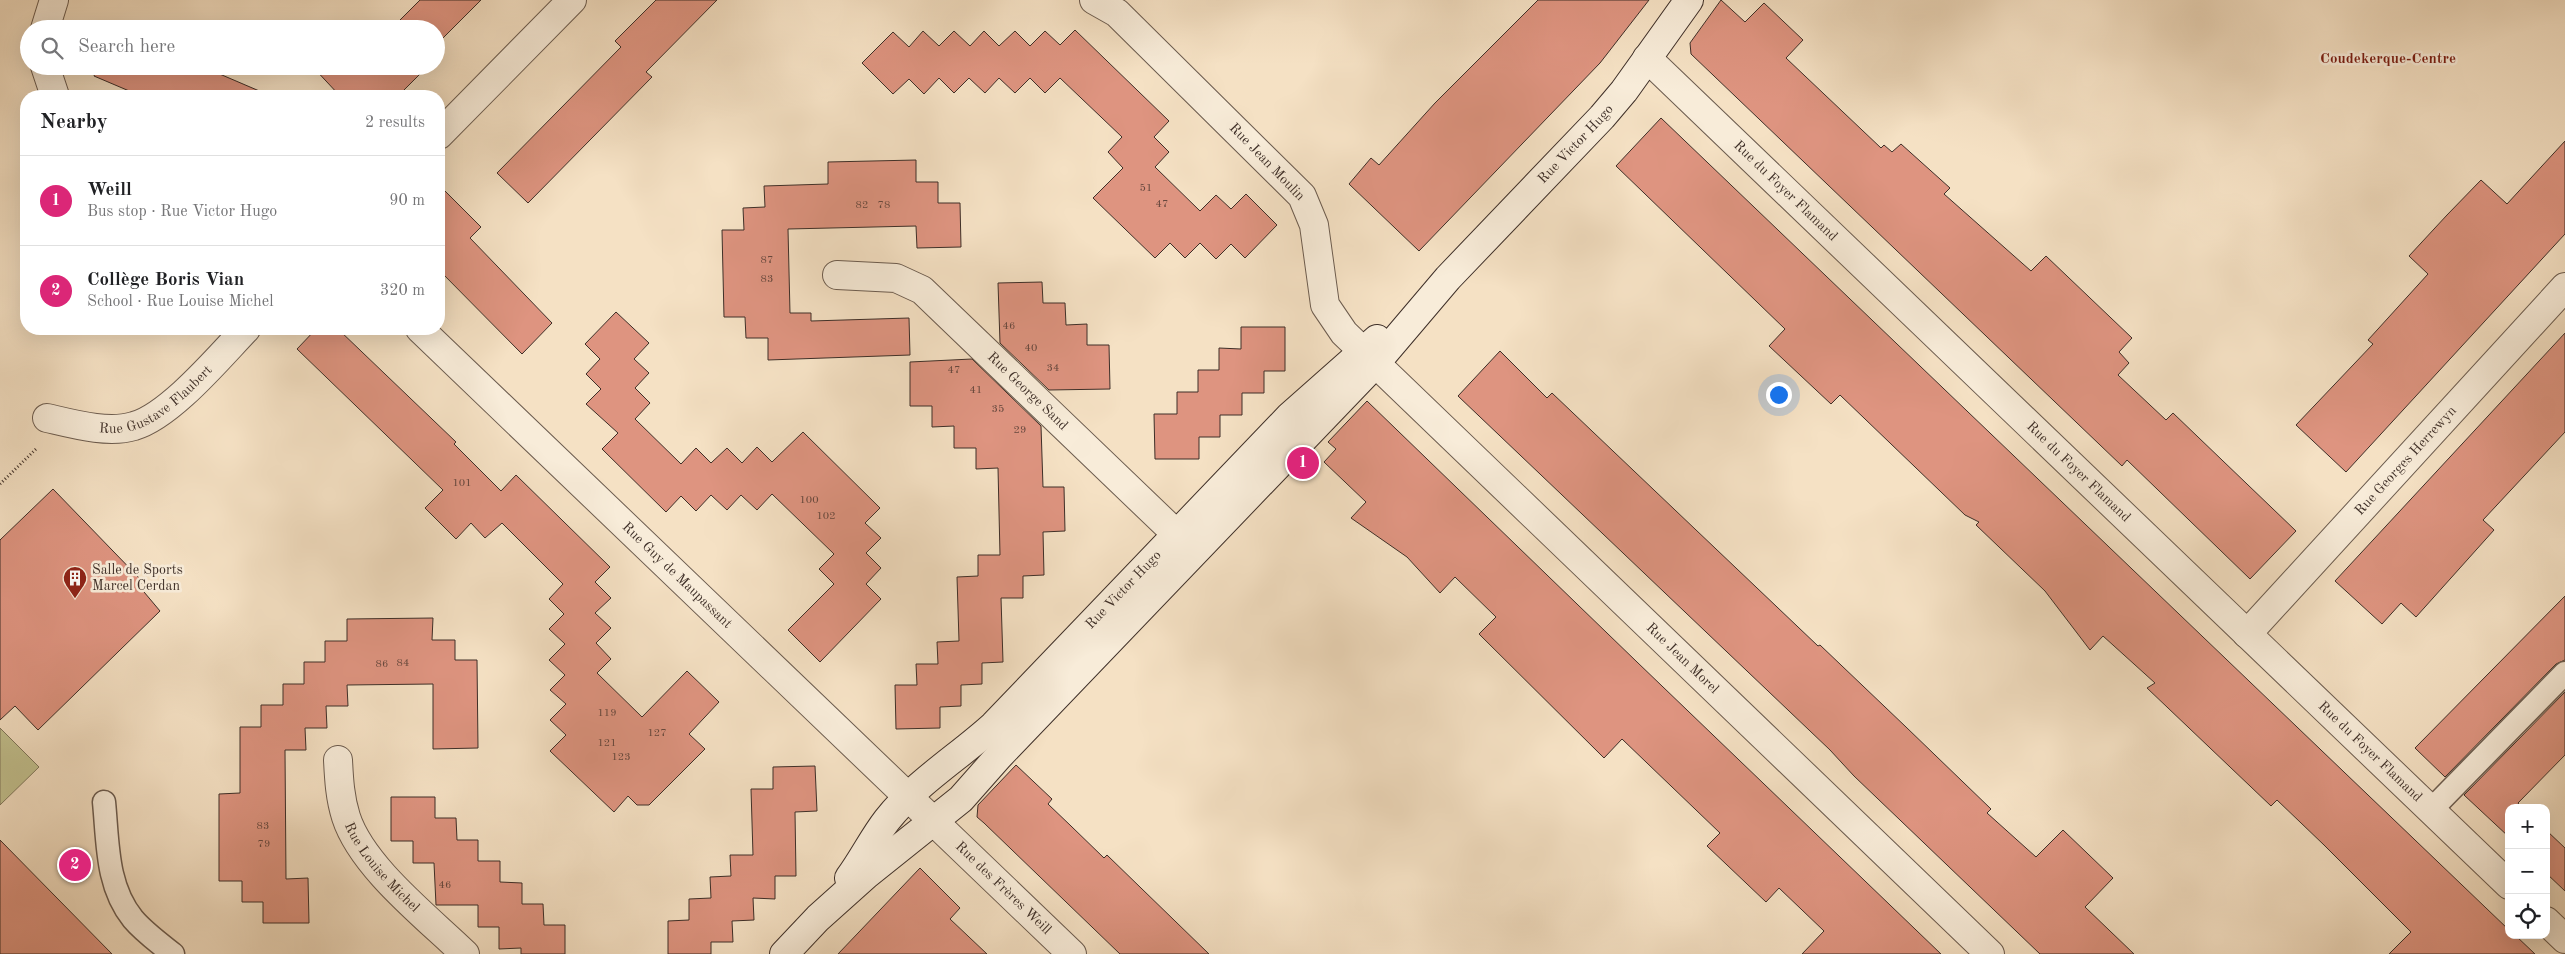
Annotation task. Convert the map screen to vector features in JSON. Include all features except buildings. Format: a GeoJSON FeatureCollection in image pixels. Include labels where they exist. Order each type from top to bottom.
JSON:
{"type":"FeatureCollection","features":[{"type":"Feature","properties":{"kind":"street"},"geometry":{"type":"LineString","coordinates":[[48,20],[54,0]]}},
{"type":"Feature","properties":{"kind":"street"},"geometry":{"type":"LineString","coordinates":[[445,129],[572,0]]}},
{"type":"Feature","properties":{"kind":"street","name":"Rue Jean Moulin"},"geometry":{"type":"LineString","coordinates":[[1094,0],[1117,13],[1302,196],[1314,225],[1325,305],[1335,323],[1368,358]]}},
{"type":"Feature","properties":{"kind":"street","name":"Rue Victor Hugo"},"geometry":{"type":"LineString","coordinates":[[818,918],[851,876],[887,820],[909,797],[941,766],[994,725],[1186,544],[1448,278],[1602,117],[1689,0]]}},
{"type":"Feature","properties":{"kind":"street","name":"Rue du Foyer Flamand"},"geometry":{"type":"LineString","coordinates":[[1647,58],[2505,881]]}},
{"type":"Feature","properties":{"kind":"street"},"geometry":{"type":"LineString","coordinates":[[48,75],[53,90]]}},
{"type":"Feature","properties":{"kind":"street","name":"Rue George Sand"},"geometry":{"type":"LineString","coordinates":[[837,274],[896,278],[922,290],[1186,544]]}},
{"type":"Feature","properties":{"kind":"street","name":"Rue Georges Herrewyn"},"geometry":{"type":"LineString","coordinates":[[2247,634],[2565,287]]}},
{"type":"Feature","properties":{"kind":"street","name":"Rue Gustave Flaubert"},"geometry":{"type":"LineString","coordinates":[[55,420],[120,428],[135,426],[150,418],[183,393],[240,335]]}},
{"type":"Feature","properties":{"kind":"street","name":"Rue Guy de Maupassant"},"geometry":{"type":"LineString","coordinates":[[426,335],[935,821]]}},
{"type":"Feature","properties":{"kind":"street","name":"Rue Jean Morel"},"geometry":{"type":"LineString","coordinates":[[1368,358],[1990,954]]}},
{"type":"Feature","properties":{"kind":"street","name":"Rue Victor Hugo"},"geometry":{"type":"LineString","coordinates":[[784,954],[818,918],[866,875],[961,799],[1186,544]]}},
{"type":"Feature","properties":{"kind":"street","name":"Rue Louise Michel"},"geometry":{"type":"LineString","coordinates":[[338,760],[340,792],[346,819],[364,850],[387,879],[466,954]]}},
{"type":"Feature","properties":{"kind":"street","name":"Rue des Frères Weill"},"geometry":{"type":"LineString","coordinates":[[935,821],[1072,954]]}},
{"type":"Feature","properties":{"kind":"street"},"geometry":{"type":"LineString","coordinates":[[2550,925],[2565,939]]}},
{"type":"Feature","properties":{"kind":"lane"},"geometry":{"type":"LineString","coordinates":[[2431,810],[2565,674]]}},
{"type":"Feature","properties":{"kind":"lane"},"geometry":{"type":"LineString","coordinates":[[104,802],[110,867],[114,884],[123,904],[145,931],[173,954]]}},
{"type":"Feature","properties":{"kind":"path"},"geometry":{"type":"LineString","coordinates":[[0,484],[55,420]]}},
{"type":"Feature","properties":{"kind":"shaded area"},"geometry":{"type":"Polygon","coordinates":[[[0,728],[39,767],[0,805],[0,728]]]}},
{"type":"Feature","properties":{"kind":"place","name":"Weill"},"geometry":{"type":"Point","coordinates":[1303,463]}},
{"type":"Feature","properties":{"kind":"place","name":"Salle de Sports Marcel Cerdan"},"geometry":{"type":"Point","coordinates":[75,599]}},
{"type":"Feature","properties":{"kind":"place","name":"Collège Boris Vian"},"geometry":{"type":"Point","coordinates":[75,865]}},
{"type":"Feature","properties":{"kind":"district","name":"Coudekerque-Centre"},"geometry":{"type":"Point","coordinates":[2388,59]}}]}
